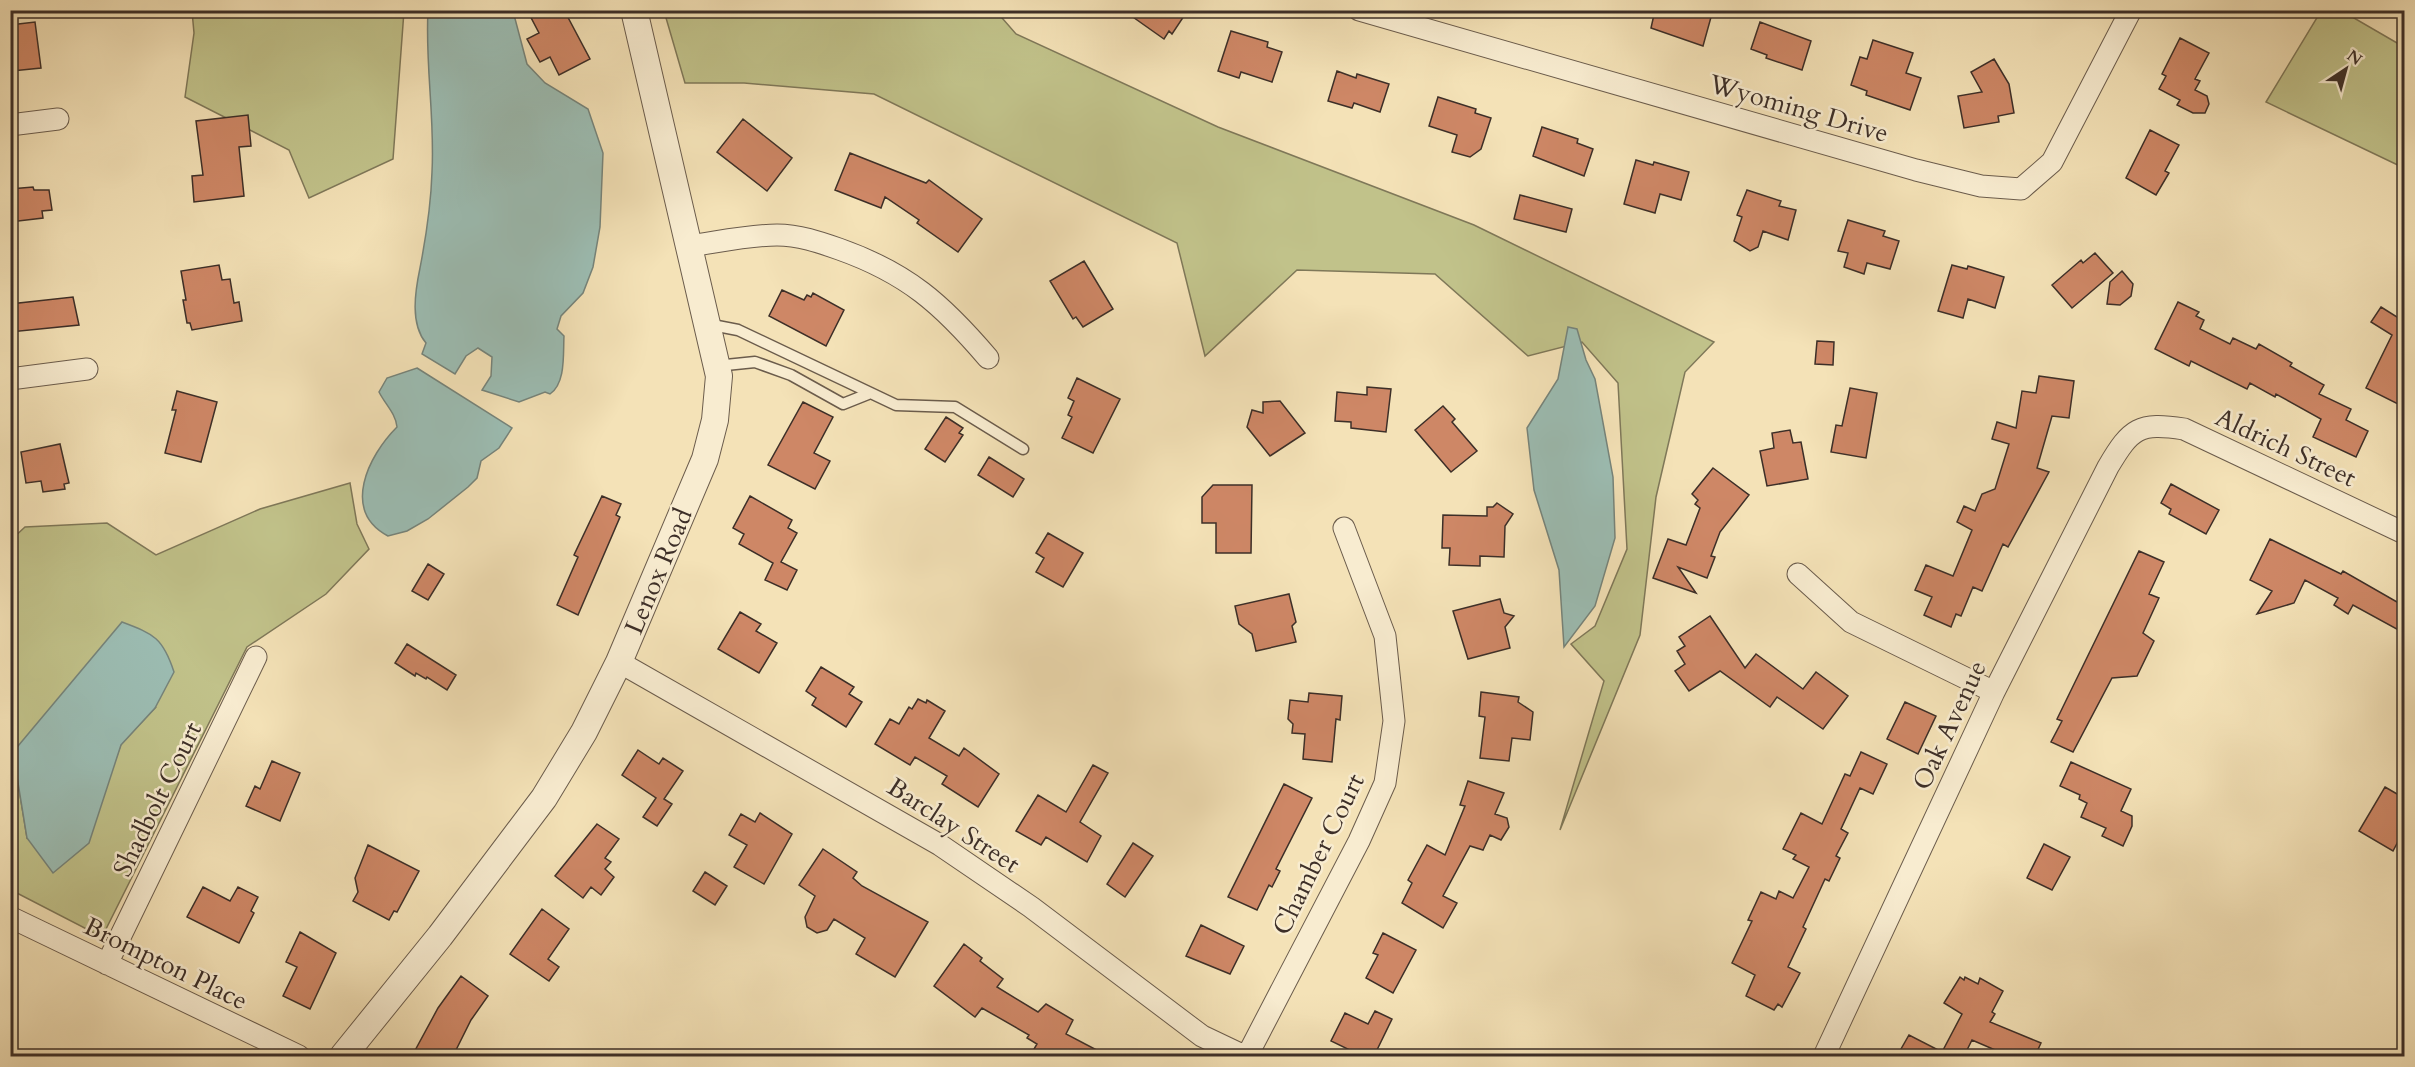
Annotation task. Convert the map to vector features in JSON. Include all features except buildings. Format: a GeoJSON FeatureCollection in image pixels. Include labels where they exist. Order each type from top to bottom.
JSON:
{"type":"FeatureCollection","features":[{"type":"Feature","properties":{"kind":"street","name":"Lenox Road"},"geometry":{"type":"LineString","coordinates":[[343,1056],[440,936],[544,798],[584,732],[619,662],[705,459],[716,420],[719,376],[634,10]]}},
{"type":"Feature","properties":{"kind":"street","name":"Wyoming Drive"},"geometry":{"type":"LineString","coordinates":[[1359,10],[1916,170],[1981,186],[2021,189],[2052,162],[2131,10]]}},
{"type":"Feature","properties":{"kind":"street"},"geometry":{"type":"LineString","coordinates":[[10,124],[58,119]]}},
{"type":"Feature","properties":{"kind":"street"},"geometry":{"type":"LineString","coordinates":[[690,246],[776,235],[810,239],[857,255],[908,280],[954,318],[988,358]]}},
{"type":"Feature","properties":{"kind":"street"},"geometry":{"type":"LineString","coordinates":[[10,380],[87,369]]}},
{"type":"Feature","properties":{"kind":"street","name":"Aldrich Street"},"geometry":{"type":"LineString","coordinates":[[2140,427],[2162,426],[2184,429],[2404,533]]}},
{"type":"Feature","properties":{"kind":"street","name":"Oak Avenue"},"geometry":{"type":"LineString","coordinates":[[1824,1056],[1994,692],[2108,466],[2121,445],[2140,427]]}},
{"type":"Feature","properties":{"kind":"street","name":"Chamber Court"},"geometry":{"type":"LineString","coordinates":[[1246,1056],[1359,841],[1385,783],[1395,721],[1385,636],[1344,528]]}},
{"type":"Feature","properties":{"kind":"street"},"geometry":{"type":"LineString","coordinates":[[1798,574],[1851,622],[1994,692]]}},
{"type":"Feature","properties":{"kind":"street","name":"Shadbolt Court"},"geometry":{"type":"LineString","coordinates":[[107,964],[256,657]]}},
{"type":"Feature","properties":{"kind":"street","name":"Barclay Street"},"geometry":{"type":"LineString","coordinates":[[619,662],[940,845],[1031,907],[1202,1036],[1246,1056]]}},
{"type":"Feature","properties":{"kind":"street","name":"Brompton Place"},"geometry":{"type":"LineString","coordinates":[[10,917],[299,1056]]}},
{"type":"Feature","properties":{"kind":"lane"},"geometry":{"type":"LineString","coordinates":[[707,324],[738,330],[868,394],[896,405],[955,408],[1023,449]]}},
{"type":"Feature","properties":{"kind":"lane"},"geometry":{"type":"LineString","coordinates":[[787,353],[791,375]]}},
{"type":"Feature","properties":{"kind":"lane"},"geometry":{"type":"LineString","coordinates":[[716,366],[755,362],[791,375],[843,404],[868,394]]}},
{"type":"Feature","properties":{"kind":"green space"},"geometry":{"type":"Polygon","coordinates":[[[192,11],[404,11],[393,159],[309,198],[289,150],[185,97],[194,33],[192,11]]]}},
{"type":"Feature","properties":{"kind":"green space"},"geometry":{"type":"Polygon","coordinates":[[[664,11],[996,11],[1016,34],[1218,127],[1474,225],[1714,342],[1685,372],[1656,497],[1640,635],[1560,830],[1604,681],[1571,644],[1595,626],[1627,549],[1618,383],[1582,342],[1528,356],[1435,274],[1297,270],[1205,356],[1177,243],[874,94],[744,83],[685,83],[664,11]]]}},
{"type":"Feature","properties":{"kind":"green space"},"geometry":{"type":"Polygon","coordinates":[[[2321,11],[2342,11],[2404,47],[2404,168],[2266,102],[2321,11]]]}},
{"type":"Feature","properties":{"kind":"green space"},"geometry":{"type":"Polygon","coordinates":[[[350,483],[357,524],[369,549],[326,594],[247,647],[102,937],[11,890],[11,540],[25,527],[107,523],[156,555],[260,509],[350,483]],[[155,708],[33,732],[13,752],[27,838],[108,781],[121,744],[155,708]]]}},
{"type":"Feature","properties":{"kind":"water"},"geometry":{"type":"Polygon","coordinates":[[[428,11],[513,11],[527,64],[545,83],[588,109],[603,153],[600,227],[593,267],[583,293],[561,316],[557,329],[564,336],[563,368],[559,383],[550,394],[545,392],[519,402],[482,390],[491,376],[492,357],[478,348],[466,356],[455,374],[422,354],[426,343],[418,327],[415,307],[431,196],[433,152],[428,11]]]}},
{"type":"Feature","properties":{"kind":"water"},"geometry":{"type":"Polygon","coordinates":[[[1568,327],[1577,329],[1586,360],[1595,379],[1613,477],[1615,538],[1595,606],[1564,647],[1559,570],[1534,490],[1527,428],[1558,379],[1568,327]]]}},
{"type":"Feature","properties":{"kind":"water"},"geometry":{"type":"Polygon","coordinates":[[[417,368],[512,428],[499,448],[481,461],[477,478],[468,487],[428,519],[407,531],[388,536],[374,525],[366,512],[363,498],[364,483],[369,468],[386,439],[397,427],[392,413],[379,392],[387,378],[417,368]]]}},
{"type":"Feature","properties":{"kind":"water"},"geometry":{"type":"Polygon","coordinates":[[[122,622],[156,639],[166,652],[174,672],[155,708],[121,745],[89,843],[53,873],[27,838],[13,752],[122,622]]]}}]}
